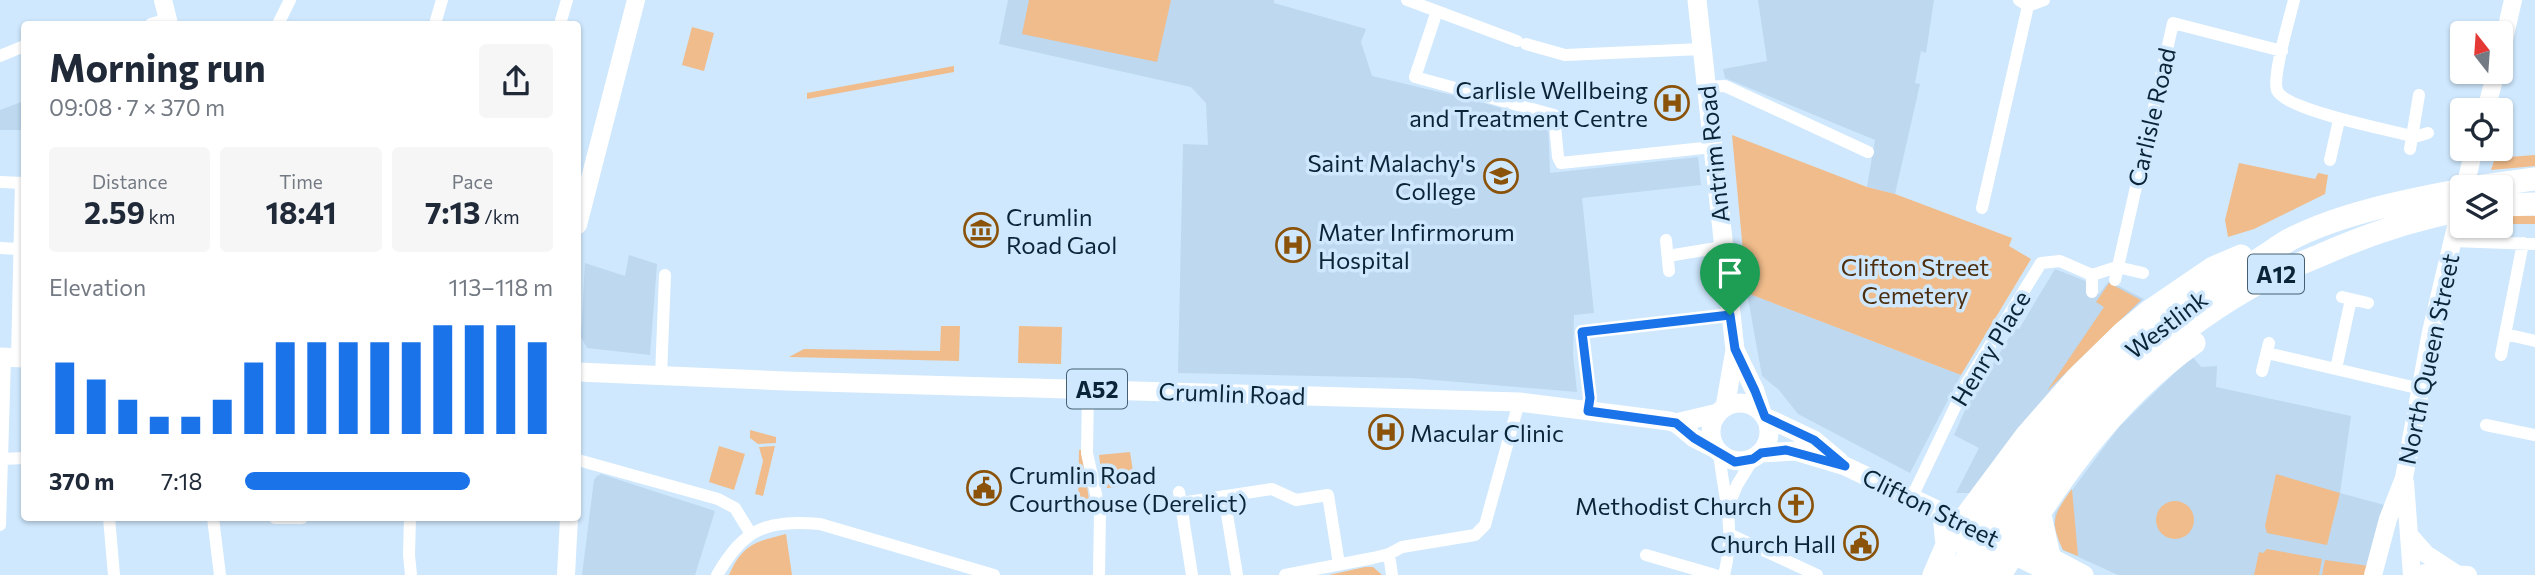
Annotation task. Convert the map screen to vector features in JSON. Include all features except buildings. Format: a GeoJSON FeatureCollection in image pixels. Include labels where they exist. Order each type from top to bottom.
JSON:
{"type":"FeatureCollection","features":[{"type":"Feature","properties":{"kind":"highway"},"geometry":{"type":"LineString","coordinates":[[2513,185],[2535,179]]}},
{"type":"Feature","properties":{"kind":"highway"},"geometry":{"type":"LineString","coordinates":[[2513,198],[2535,204]]}},
{"type":"Feature","properties":{"kind":"highway","name":"Westlink"},"geometry":{"type":"LineString","coordinates":[[1957,575],[2021,470],[2081,396],[2149,333],[2180,309],[2290,240],[2361,212],[2450,200]]}},
{"type":"Feature","properties":{"kind":"highway","name":"Westlink"},"geometry":{"type":"LineString","coordinates":[[1981,575],[2032,489],[2075,432],[2158,351],[2250,287],[2450,201]]}},
{"type":"Feature","properties":{"kind":"highway"},"geometry":{"type":"LineString","coordinates":[[1934,575],[1947,545],[1955,540],[1953,518],[2053,404],[2123,333],[2180,289],[2213,268],[2249,252],[2290,240]]}},
{"type":"Feature","properties":{"kind":"highway"},"geometry":{"type":"LineString","coordinates":[[2000,575],[2039,511],[2082,452],[2131,398],[2180,353],[2244,309],[2282,272]]}},
{"type":"Feature","properties":{"kind":"highway"},"geometry":{"type":"LineString","coordinates":[[2039,511],[2052,566]]}},
{"type":"Feature","properties":{"kind":"main road"},"geometry":{"type":"LineString","coordinates":[[163,0],[163,21]]}},
{"type":"Feature","properties":{"kind":"main road"},"geometry":{"type":"LineString","coordinates":[[581,213],[636,0]]}},
{"type":"Feature","properties":{"kind":"main road","name":"Antrim Road"},"geometry":{"type":"LineString","coordinates":[[1697,0],[1735,349],[1763,413]]}},
{"type":"Feature","properties":{"kind":"main road"},"geometry":{"type":"LineString","coordinates":[[2508,21],[2513,0]]}},
{"type":"Feature","properties":{"kind":"main road","name":"North Queen Street"},"geometry":{"type":"LineString","coordinates":[[2375,568],[2388,519],[2404,478],[2431,332],[2452,238]]}},
{"type":"Feature","properties":{"kind":"main road","name":"Antrim Road"},"geometry":{"type":"LineString","coordinates":[[1721,410],[1735,349]]}},
{"type":"Feature","properties":{"kind":"main road","name":"Crumlin Road"},"geometry":{"type":"LineString","coordinates":[[581,372],[1519,402],[1676,423],[1721,410]]}},
{"type":"Feature","properties":{"kind":"main road"},"geometry":{"type":"LineString","coordinates":[[1741,403],[1763,413],[1770,436],[1757,456],[1735,462],[1717,451],[1712,442],[1711,427],[1721,410],[1741,403]]}},
{"type":"Feature","properties":{"kind":"main road","name":"Clifton Street"},"geometry":{"type":"LineString","coordinates":[[1763,413],[1814,440],[1845,466]]}},
{"type":"Feature","properties":{"kind":"main road","name":"Crumlin Road"},"geometry":{"type":"LineString","coordinates":[[1676,423],[1694,438],[1717,451]]}},
{"type":"Feature","properties":{"kind":"main road","name":"Clifton Street"},"geometry":{"type":"LineString","coordinates":[[1757,456],[1795,451],[1845,466],[2016,549],[2018,557],[2084,575]]}},
{"type":"Feature","properties":{"kind":"main road","name":"North Queen Street"},"geometry":{"type":"LineString","coordinates":[[2404,478],[2412,575]]}},
{"type":"Feature","properties":{"kind":"main road"},"geometry":{"type":"LineString","coordinates":[[566,575],[569,521]]}},
{"type":"Feature","properties":{"kind":"main road"},"geometry":{"type":"LineString","coordinates":[[2383,537],[2408,529]]}},
{"type":"Feature","properties":{"kind":"main road"},"geometry":{"type":"LineString","coordinates":[[2375,568],[2408,529]]}},
{"type":"Feature","properties":{"kind":"main road"},"geometry":{"type":"LineString","coordinates":[[2408,529],[2426,554],[2461,574]]}},
{"type":"Feature","properties":{"kind":"main road"},"geometry":{"type":"LineString","coordinates":[[2419,575],[2461,574]]}},
{"type":"Feature","properties":{"kind":"street"},"geometry":{"type":"LineString","coordinates":[[280,21],[290,0]]}},
{"type":"Feature","properties":{"kind":"street"},"geometry":{"type":"LineString","coordinates":[[436,21],[442,0]]}},
{"type":"Feature","properties":{"kind":"street"},"geometry":{"type":"LineString","coordinates":[[562,21],[567,0]]}},
{"type":"Feature","properties":{"kind":"street"},"geometry":{"type":"LineString","coordinates":[[1407,0],[1521,43],[1564,55],[1702,49]]}},
{"type":"Feature","properties":{"kind":"street"},"geometry":{"type":"LineString","coordinates":[[1982,208],[2023,3],[2044,0]]}},
{"type":"Feature","properties":{"kind":"street"},"geometry":{"type":"LineString","coordinates":[[2294,0],[2276,88],[2281,97],[2339,120],[2412,136],[2428,133]]}},
{"type":"Feature","properties":{"kind":"street"},"geometry":{"type":"LineString","coordinates":[[1437,11],[1415,77],[1555,115],[1558,157],[1561,163],[1713,146]]}},
{"type":"Feature","properties":{"kind":"street","name":"Carlisle Road"},"geometry":{"type":"LineString","coordinates":[[2116,274],[2173,23],[2282,51]]}},
{"type":"Feature","properties":{"kind":"street"},"geometry":{"type":"LineString","coordinates":[[0,56],[21,48]]}},
{"type":"Feature","properties":{"kind":"street"},"geometry":{"type":"LineString","coordinates":[[1706,87],[1725,86],[1868,152]]}},
{"type":"Feature","properties":{"kind":"street"},"geometry":{"type":"LineString","coordinates":[[2410,149],[2419,95]]}},
{"type":"Feature","properties":{"kind":"street"},"geometry":{"type":"LineString","coordinates":[[2330,159],[2339,120]]}},
{"type":"Feature","properties":{"kind":"street"},"geometry":{"type":"LineString","coordinates":[[0,183],[21,183]]}},
{"type":"Feature","properties":{"kind":"street"},"geometry":{"type":"LineString","coordinates":[[0,525],[21,216]]}},
{"type":"Feature","properties":{"kind":"street"},"geometry":{"type":"LineString","coordinates":[[1666,240],[1669,271]]}},
{"type":"Feature","properties":{"kind":"street"},"geometry":{"type":"LineString","coordinates":[[2452,242],[2529,243],[2501,355]]}},
{"type":"Feature","properties":{"kind":"street"},"geometry":{"type":"LineString","coordinates":[[1668,256],[1722,247]]}},
{"type":"Feature","properties":{"kind":"street"},"geometry":{"type":"LineString","coordinates":[[0,248],[19,248]]}},
{"type":"Feature","properties":{"kind":"street","name":"Henry Place"},"geometry":{"type":"LineString","coordinates":[[1911,499],[1966,384],[2041,263],[2060,261],[2092,275]]}},
{"type":"Feature","properties":{"kind":"street"},"geometry":{"type":"LineString","coordinates":[[2092,292],[2092,275],[2143,273]]}},
{"type":"Feature","properties":{"kind":"street"},"geometry":{"type":"LineString","coordinates":[[661,376],[665,275]]}},
{"type":"Feature","properties":{"kind":"street"},"geometry":{"type":"LineString","coordinates":[[2336,369],[2347,298],[2368,303]]}},
{"type":"Feature","properties":{"kind":"street"},"geometry":{"type":"LineString","coordinates":[[1588,411],[1590,398],[1582,332],[1730,315]]}},
{"type":"Feature","properties":{"kind":"street"},"geometry":{"type":"LineString","coordinates":[[2505,334],[2535,341]]}},
{"type":"Feature","properties":{"kind":"street"},"geometry":{"type":"LineString","coordinates":[[2262,371],[2268,348],[2336,369],[2421,389]]}},
{"type":"Feature","properties":{"kind":"street"},"geometry":{"type":"LineString","coordinates":[[1088,389],[1087,453],[1100,512],[1099,575]]}},
{"type":"Feature","properties":{"kind":"street"},"geometry":{"type":"LineString","coordinates":[[1285,575],[1389,554],[1402,547],[1475,535],[1485,525],[1519,402]]}},
{"type":"Feature","properties":{"kind":"street"},"geometry":{"type":"LineString","coordinates":[[2486,425],[2535,435]]}},
{"type":"Feature","properties":{"kind":"street"},"geometry":{"type":"LineString","coordinates":[[1717,451],[1731,535],[1724,575]]}},
{"type":"Feature","properties":{"kind":"street"},"geometry":{"type":"LineString","coordinates":[[1728,508],[1737,485],[1757,456]]}},
{"type":"Feature","properties":{"kind":"street"},"geometry":{"type":"LineString","coordinates":[[4,459],[21,458]]}},
{"type":"Feature","properties":{"kind":"street"},"geometry":{"type":"LineString","coordinates":[[581,461],[718,499],[735,508],[751,534]]}},
{"type":"Feature","properties":{"kind":"street"},"geometry":{"type":"LineString","coordinates":[[1192,575],[1180,498],[1224,496],[1272,489],[1296,500],[1328,495],[1339,564]]}},
{"type":"Feature","properties":{"kind":"street"},"geometry":{"type":"LineString","coordinates":[[1224,496],[1237,575]]}},
{"type":"Feature","properties":{"kind":"street"},"geometry":{"type":"LineString","coordinates":[[109,521],[114,575]]}},
{"type":"Feature","properties":{"kind":"street"},"geometry":{"type":"LineString","coordinates":[[213,521],[220,575]]}},
{"type":"Feature","properties":{"kind":"street"},"geometry":{"type":"LineString","coordinates":[[410,521],[411,575]]}},
{"type":"Feature","properties":{"kind":"street"},"geometry":{"type":"LineString","coordinates":[[717,575],[733,548],[751,534],[780,523],[820,524],[994,575]]}},
{"type":"Feature","properties":{"kind":"street"},"geometry":{"type":"LineString","coordinates":[[1731,535],[1816,575]]}},
{"type":"Feature","properties":{"kind":"street"},"geometry":{"type":"LineString","coordinates":[[1389,554],[1392,575]]}},
{"type":"Feature","properties":{"kind":"street"},"geometry":{"type":"LineString","coordinates":[[1646,555],[1715,575]]}},
{"type":"Feature","properties":{"kind":"shaded area","name":"Saint Malachy's College"},"geometry":{"type":"Polygon","coordinates":[[[1008,0],[1274,0],[1274,3],[1366,29],[1361,42],[1372,76],[1477,101],[1548,122],[1550,173],[1698,157],[1701,185],[1582,198],[1594,313],[1574,315],[1573,354],[1577,392],[1410,378],[1178,373],[1183,144],[1208,145],[1206,103],[1191,87],[999,44],[1008,0]]]}},
{"type":"Feature","properties":{"kind":"shaded area"},"geometry":{"type":"Polygon","coordinates":[[[1758,0],[1934,0],[1926,53],[1921,51],[1915,83],[1920,84],[1895,194],[1867,187],[1875,140],[1725,78],[1723,69],[1767,61],[1758,0]]]}},
{"type":"Feature","properties":{"kind":"shaded area"},"geometry":{"type":"Polygon","coordinates":[[[21,102],[21,130],[0,130],[0,110],[21,102]]]}},
{"type":"Feature","properties":{"kind":"shaded area"},"geometry":{"type":"Polygon","coordinates":[[[629,255],[657,264],[650,355],[587,348],[581,337],[585,263],[625,276],[629,255]]]}},
{"type":"Feature","properties":{"kind":"shaded area"},"geometry":{"type":"Polygon","coordinates":[[[2055,269],[2088,282],[2086,288],[2099,294],[2109,281],[2144,299],[2110,331],[1976,493],[1956,493],[1979,448],[1954,435],[1966,408],[2055,269]]]}},
{"type":"Feature","properties":{"kind":"shaded area"},"geometry":{"type":"Polygon","coordinates":[[[1747,293],[1961,375],[1910,473],[1798,414],[1779,390],[1762,376],[1747,293]]]}},
{"type":"Feature","properties":{"kind":"shaded area"},"geometry":{"type":"Polygon","coordinates":[[[2192,356],[2201,367],[2217,366],[2216,387],[2351,416],[2340,493],[2388,506],[2366,575],[2118,575],[2063,550],[2054,525],[2055,513],[2119,427],[2192,356]]]}},
{"type":"Feature","properties":{"kind":"shaded area"},"geometry":{"type":"Polygon","coordinates":[[[601,474],[715,511],[695,575],[582,575],[594,480],[601,474]]]}},
{"type":"Feature","properties":{"kind":"green space"},"geometry":{"type":"Polygon","coordinates":[[[1029,0],[1171,0],[1157,62],[1022,34],[1029,0]]]}},
{"type":"Feature","properties":{"kind":"green space"},"geometry":{"type":"Polygon","coordinates":[[[692,27],[714,33],[704,71],[682,65],[692,27]]]}},
{"type":"Feature","properties":{"kind":"green space"},"geometry":{"type":"Polygon","coordinates":[[[954,66],[954,72],[807,99],[807,93],[954,66]]]}},
{"type":"Feature","properties":{"kind":"green space","name":"Clifton Street Cemetery"},"geometry":{"type":"Polygon","coordinates":[[[1732,135],[1867,187],[1895,194],[2012,238],[2009,246],[2031,259],[1961,375],[1747,293],[1732,135]]]}},
{"type":"Feature","properties":{"kind":"green space"},"geometry":{"type":"Polygon","coordinates":[[[2535,155],[2535,166],[2491,170],[2494,161],[2513,161],[2513,157],[2535,155]]]}},
{"type":"Feature","properties":{"kind":"green space"},"geometry":{"type":"Polygon","coordinates":[[[2239,163],[2315,179],[2318,173],[2328,175],[2325,194],[2254,229],[2228,237],[2225,220],[2239,163]]]}},
{"type":"Feature","properties":{"kind":"green space"},"geometry":{"type":"Polygon","coordinates":[[[2513,215],[2535,216],[2535,224],[2513,224],[2513,215]]]}},
{"type":"Feature","properties":{"kind":"green space"},"geometry":{"type":"Polygon","coordinates":[[[2109,283],[2141,300],[2047,391],[2104,307],[2096,302],[2109,283]]]}},
{"type":"Feature","properties":{"kind":"green space"},"geometry":{"type":"Polygon","coordinates":[[[941,326],[960,326],[959,361],[789,357],[804,349],[940,351],[941,326]]]}},
{"type":"Feature","properties":{"kind":"green space"},"geometry":{"type":"Polygon","coordinates":[[[1019,326],[1062,327],[1061,364],[1018,363],[1019,326]]]}},
{"type":"Feature","properties":{"kind":"green space"},"geometry":{"type":"Polygon","coordinates":[[[750,430],[776,437],[776,443],[758,444],[750,438],[750,430]]]}},
{"type":"Feature","properties":{"kind":"green space"},"geometry":{"type":"Polygon","coordinates":[[[719,446],[745,454],[734,490],[709,482],[719,446]]]}},
{"type":"Feature","properties":{"kind":"green space"},"geometry":{"type":"Polygon","coordinates":[[[775,446],[763,496],[755,494],[763,461],[759,447],[775,446]]]}},
{"type":"Feature","properties":{"kind":"green space"},"geometry":{"type":"Polygon","coordinates":[[[1081,450],[1090,505],[1078,505],[1081,450]]]}},
{"type":"Feature","properties":{"kind":"green space"},"geometry":{"type":"Polygon","coordinates":[[[1130,452],[1135,485],[1107,488],[1099,455],[1130,452]]]}},
{"type":"Feature","properties":{"kind":"green space"},"geometry":{"type":"Polygon","coordinates":[[[2276,474],[2340,493],[2327,545],[2267,533],[2265,526],[2276,474]]]}},
{"type":"Feature","properties":{"kind":"green space"},"geometry":{"type":"Polygon","coordinates":[[[2072,489],[2078,556],[2063,550],[2055,525],[2061,505],[2072,489]]]}},
{"type":"Feature","properties":{"kind":"green space"},"geometry":{"type":"Polygon","coordinates":[[[2175,501],[2188,507],[2194,520],[2188,533],[2175,539],[2162,533],[2156,520],[2162,507],[2175,501]]]}},
{"type":"Feature","properties":{"kind":"green space"},"geometry":{"type":"Polygon","coordinates":[[[786,534],[792,575],[729,575],[739,557],[751,546],[786,534]]]}},
{"type":"Feature","properties":{"kind":"green space"},"geometry":{"type":"Polygon","coordinates":[[[2267,549],[2322,559],[2319,575],[2254,575],[2259,552],[2263,553],[2267,549]]]}},
{"type":"Feature","properties":{"kind":"green space"},"geometry":{"type":"Polygon","coordinates":[[[2325,560],[2369,566],[2366,575],[2322,575],[2325,560]]]}},
{"type":"Feature","properties":{"kind":"green space"},"geometry":{"type":"Polygon","coordinates":[[[1373,567],[1382,575],[1329,575],[1373,567]]]}},
{"type":"Feature","properties":{"kind":"place","name":"Carlisle Wellbeing and Treatment Centre"},"geometry":{"type":"Point","coordinates":[1672,103]}},
{"type":"Feature","properties":{"kind":"place","name":"Saint Malachy's College"},"geometry":{"type":"Point","coordinates":[1501,176]}},
{"type":"Feature","properties":{"kind":"place","name":"Crumlin Road Gaol"},"geometry":{"type":"Point","coordinates":[981,230]}},
{"type":"Feature","properties":{"kind":"place","name":"Mater Infirmorum Hospital"},"geometry":{"type":"Point","coordinates":[1293,245]}},
{"type":"Feature","properties":{"kind":"place","name":"Macular Clinic"},"geometry":{"type":"Point","coordinates":[1386,432]}},
{"type":"Feature","properties":{"kind":"place","name":"Crumlin Road Courthouse (Derelict)"},"geometry":{"type":"Point","coordinates":[984,488]}},
{"type":"Feature","properties":{"kind":"place","name":"Methodist Church"},"geometry":{"type":"Point","coordinates":[1796,505]}},
{"type":"Feature","properties":{"kind":"place","name":"Church Hall"},"geometry":{"type":"Point","coordinates":[1861,543]}},
{"type":"Feature","properties":{"kind":"route"},"geometry":{"type":"LineString","coordinates":[[1730,315],[1735,349],[1765,417],[1814,440],[1845,466],[1786,450],[1761,453],[1753,459],[1735,462],[1694,438],[1676,423],[1588,411],[1590,398],[1582,332],[1730,315]]}}]}
